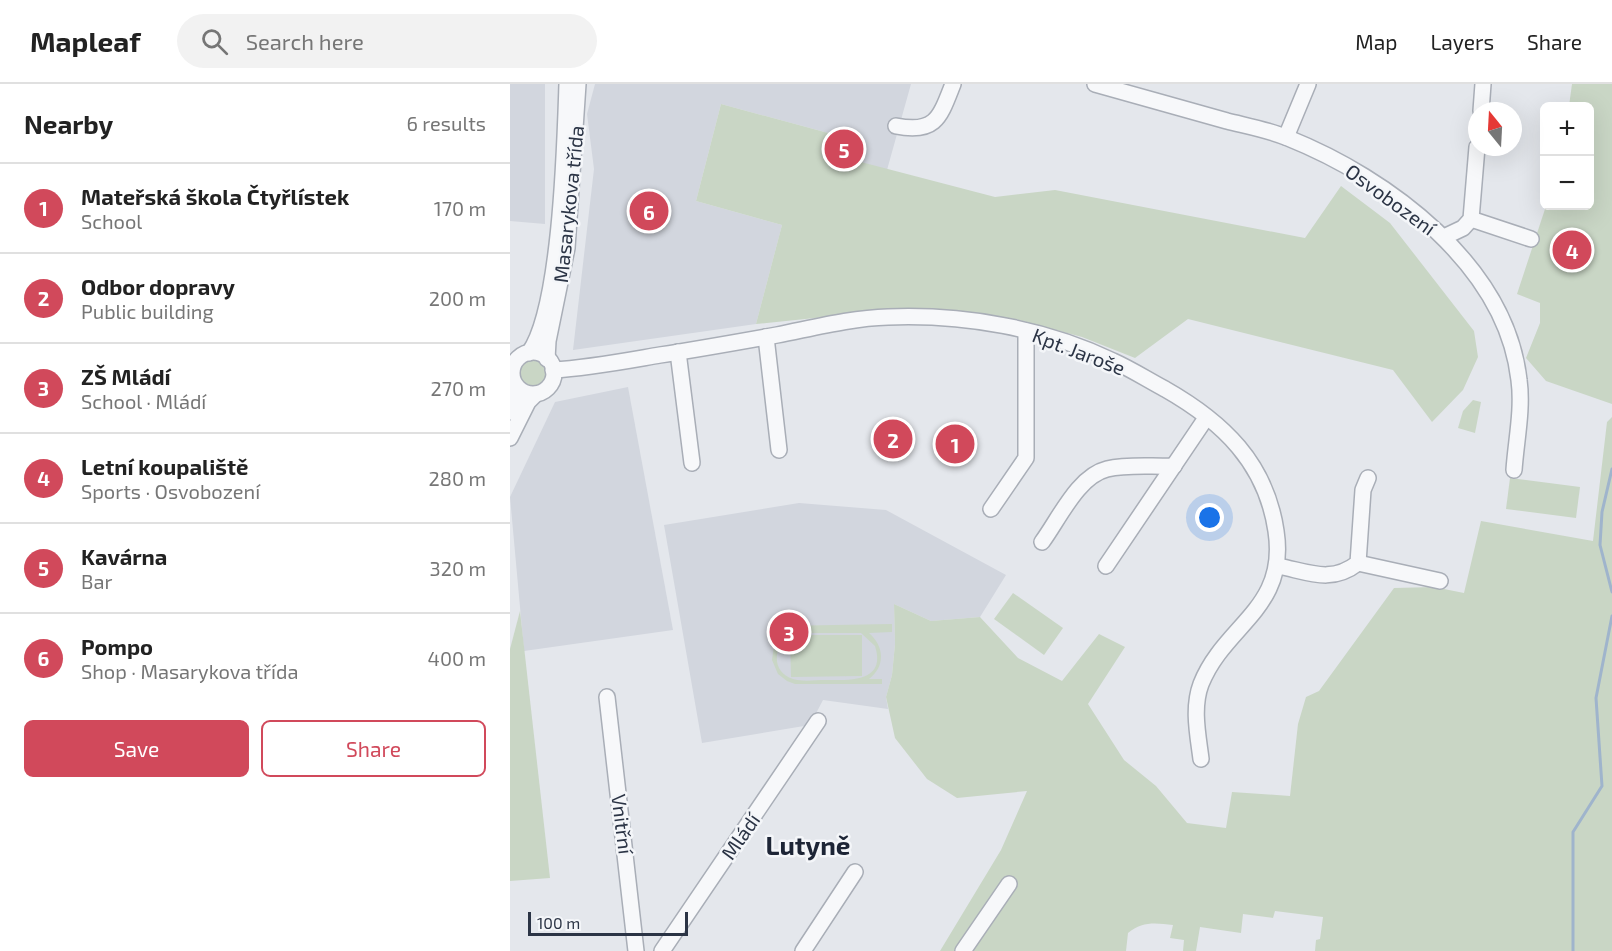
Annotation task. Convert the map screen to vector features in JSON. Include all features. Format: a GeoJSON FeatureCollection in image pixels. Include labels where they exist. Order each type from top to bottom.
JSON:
{"type":"FeatureCollection","features":[{"type":"Feature","properties":{"kind":"street","name":"Masarykova třída"},"geometry":{"type":"LineString","coordinates":[[529,353],[542,321],[553,273],[567,84]]}},
{"type":"Feature","properties":{"kind":"street","name":"Masarykova třída"},"geometry":{"type":"LineString","coordinates":[[550,364],[548,341],[567,248],[578,84]]}},
{"type":"Feature","properties":{"kind":"street"},"geometry":{"type":"LineString","coordinates":[[896,126],[915,130],[929,126],[941,114],[953,84]]}},
{"type":"Feature","properties":{"kind":"street","name":"Osvobození"},"geometry":{"type":"LineString","coordinates":[[1095,84],[1129,88],[1286,137],[1338,160],[1427,220],[1476,274],[1494,301],[1515,359],[1520,394],[1514,471]]}},
{"type":"Feature","properties":{"kind":"street"},"geometry":{"type":"LineString","coordinates":[[1286,137],[1308,84]]}},
{"type":"Feature","properties":{"kind":"street"},"geometry":{"type":"LineString","coordinates":[[1482,102],[1483,84]]}},
{"type":"Feature","properties":{"kind":"street"},"geometry":{"type":"LineString","coordinates":[[1444,237],[1463,228],[1471,219],[1476,156]]}},
{"type":"Feature","properties":{"kind":"street"},"geometry":{"type":"LineString","coordinates":[[1471,219],[1531,239]]}},
{"type":"Feature","properties":{"kind":"street","name":"Kpt. Jaroše"},"geometry":{"type":"LineString","coordinates":[[550,364],[588,367],[888,317],[943,318],[1050,337],[1112,360],[1180,398],[1247,454],[1263,480],[1277,534],[1278,566],[1266,598],[1210,667],[1200,686],[1196,705],[1201,759]]}},
{"type":"Feature","properties":{"kind":"street"},"geometry":{"type":"LineString","coordinates":[[991,509],[1026,458],[1026,331]]}},
{"type":"Feature","properties":{"kind":"street"},"geometry":{"type":"LineString","coordinates":[[766,337],[779,450]]}},
{"type":"Feature","properties":{"kind":"street"},"geometry":{"type":"LineString","coordinates":[[678,352],[692,463]]}},
{"type":"Feature","properties":{"kind":"street"},"geometry":{"type":"LineString","coordinates":[[510,412],[516,398],[513,376],[518,359],[529,353],[539,354],[550,364],[554,378],[549,386],[536,393],[528,402],[510,438]]}},
{"type":"Feature","properties":{"kind":"street"},"geometry":{"type":"LineString","coordinates":[[513,376],[524,392],[536,393]]}},
{"type":"Feature","properties":{"kind":"street"},"geometry":{"type":"LineString","coordinates":[[1106,566],[1206,418]]}},
{"type":"Feature","properties":{"kind":"street"},"geometry":{"type":"LineString","coordinates":[[1042,542],[1080,488],[1095,474],[1108,468],[1174,466]]}},
{"type":"Feature","properties":{"kind":"street"},"geometry":{"type":"LineString","coordinates":[[1359,563],[1363,490],[1368,478]]}},
{"type":"Feature","properties":{"kind":"street"},"geometry":{"type":"LineString","coordinates":[[1278,566],[1330,576],[1344,574],[1359,563],[1440,581]]}},
{"type":"Feature","properties":{"kind":"street","name":"Vnitřní"},"geometry":{"type":"LineString","coordinates":[[607,697],[636,951]]}},
{"type":"Feature","properties":{"kind":"street","name":"Mládí"},"geometry":{"type":"LineString","coordinates":[[662,951],[818,721]]}},
{"type":"Feature","properties":{"kind":"street"},"geometry":{"type":"LineString","coordinates":[[803,951],[855,872]]}},
{"type":"Feature","properties":{"kind":"street"},"geometry":{"type":"LineString","coordinates":[[963,951],[1009,884]]}},
{"type":"Feature","properties":{"kind":"shaded area"},"geometry":{"type":"Polygon","coordinates":[[[510,84],[545,84],[545,224],[510,221],[510,84]]]}},
{"type":"Feature","properties":{"kind":"shaded area"},"geometry":{"type":"Polygon","coordinates":[[[595,84],[911,84],[887,170],[838,156],[843,137],[721,104],[696,201],[782,225],[756,324],[573,350],[594,169],[587,114],[595,84]]]}},
{"type":"Feature","properties":{"kind":"shaded area"},"geometry":{"type":"Polygon","coordinates":[[[628,387],[673,630],[524,651],[510,497],[555,402],[628,387]]]}},
{"type":"Feature","properties":{"kind":"shaded area"},"geometry":{"type":"Polygon","coordinates":[[[799,503],[886,510],[1006,575],[980,617],[931,621],[894,604],[895,644],[892,675],[886,697],[888,709],[823,700],[810,725],[702,743],[664,525],[799,503]]]}},
{"type":"Feature","properties":{"kind":"green space"},"geometry":{"type":"Polygon","coordinates":[[[1572,84],[1612,84],[1612,404],[1546,381],[1526,358],[1540,323],[1540,303],[1517,294],[1545,210],[1594,210],[1594,102],[1570,102],[1572,84]]]}},
{"type":"Feature","properties":{"kind":"green space"},"geometry":{"type":"Polygon","coordinates":[[[721,104],[843,137],[838,156],[995,197],[1055,190],[1305,238],[1341,186],[1390,223],[1474,331],[1478,357],[1463,390],[1432,422],[1393,370],[1188,319],[1135,358],[1082,337],[1015,319],[911,308],[756,324],[782,225],[696,201],[721,104]]]}},
{"type":"Feature","properties":{"kind":"green space"},"geometry":{"type":"Polygon","coordinates":[[[533,360],[542,364],[546,373],[542,382],[533,386],[524,382],[520,373],[524,364],[533,360]]]}},
{"type":"Feature","properties":{"kind":"green space"},"geometry":{"type":"Polygon","coordinates":[[[1473,400],[1481,402],[1475,433],[1458,428],[1463,411],[1473,400]]]}},
{"type":"Feature","properties":{"kind":"green space"},"geometry":{"type":"Polygon","coordinates":[[[1612,417],[1612,951],[1315,951],[1316,940],[1320,939],[1323,917],[1275,911],[1273,918],[1243,914],[1241,933],[1200,927],[1196,951],[1183,951],[1184,940],[1170,938],[1173,925],[1155,923],[1139,926],[1128,933],[1126,951],[940,951],[1001,850],[1027,791],[957,798],[927,779],[895,738],[886,697],[892,675],[895,644],[894,604],[931,621],[980,617],[1018,658],[1062,681],[1099,634],[1125,647],[1088,704],[1124,760],[1156,786],[1187,823],[1226,828],[1232,792],[1290,796],[1298,724],[1306,697],[1319,691],[1394,588],[1434,587],[1464,593],[1481,521],[1593,541],[1607,422],[1612,417]]]}},
{"type":"Feature","properties":{"kind":"green space"},"geometry":{"type":"Polygon","coordinates":[[[1510,478],[1580,487],[1576,518],[1506,509],[1510,478]]]}},
{"type":"Feature","properties":{"kind":"green space"},"geometry":{"type":"Polygon","coordinates":[[[1013,593],[1063,628],[1044,655],[994,619],[1013,593]]]}},
{"type":"Feature","properties":{"kind":"green space"},"geometry":{"type":"Polygon","coordinates":[[[520,611],[550,878],[510,881],[510,649],[520,611]]]}},
{"type":"Feature","properties":{"kind":"green space"},"geometry":{"type":"Polygon","coordinates":[[[892,624],[892,632],[869,633],[878,644],[881,656],[878,668],[869,679],[882,679],[882,684],[795,684],[787,681],[778,674],[772,660],[774,646],[785,634],[777,633],[777,626],[892,624]],[[796,633],[791,635],[862,635],[862,676],[791,677],[790,635],[780,646],[778,665],[786,676],[804,681],[863,677],[876,667],[877,658],[875,646],[861,633],[796,633]]]}},
{"type":"Feature","properties":{"kind":"waterway"},"geometry":{"type":"LineString","coordinates":[[1612,469],[1602,512],[1600,545],[1612,592]]}},
{"type":"Feature","properties":{"kind":"waterway"},"geometry":{"type":"LineString","coordinates":[[1573,951],[1573,832],[1602,786],[1596,698],[1612,616]]}},
{"type":"Feature","properties":{"kind":"place","name":"Kavárna"},"geometry":{"type":"Point","coordinates":[844,149]}},
{"type":"Feature","properties":{"kind":"place","name":"Pompo"},"geometry":{"type":"Point","coordinates":[649,211]}},
{"type":"Feature","properties":{"kind":"place","name":"Letní koupaliště"},"geometry":{"type":"Point","coordinates":[1572,250]}},
{"type":"Feature","properties":{"kind":"place","name":"Odbor dopravy"},"geometry":{"type":"Point","coordinates":[893,439]}},
{"type":"Feature","properties":{"kind":"place","name":"Mateřská škola Čtyřlístek"},"geometry":{"type":"Point","coordinates":[955,444]}},
{"type":"Feature","properties":{"kind":"place","name":"ZŠ Mládí"},"geometry":{"type":"Point","coordinates":[789,632]}},
{"type":"Feature","properties":{"kind":"district","name":"Lutyně"},"geometry":{"type":"Point","coordinates":[808,844]}}]}
